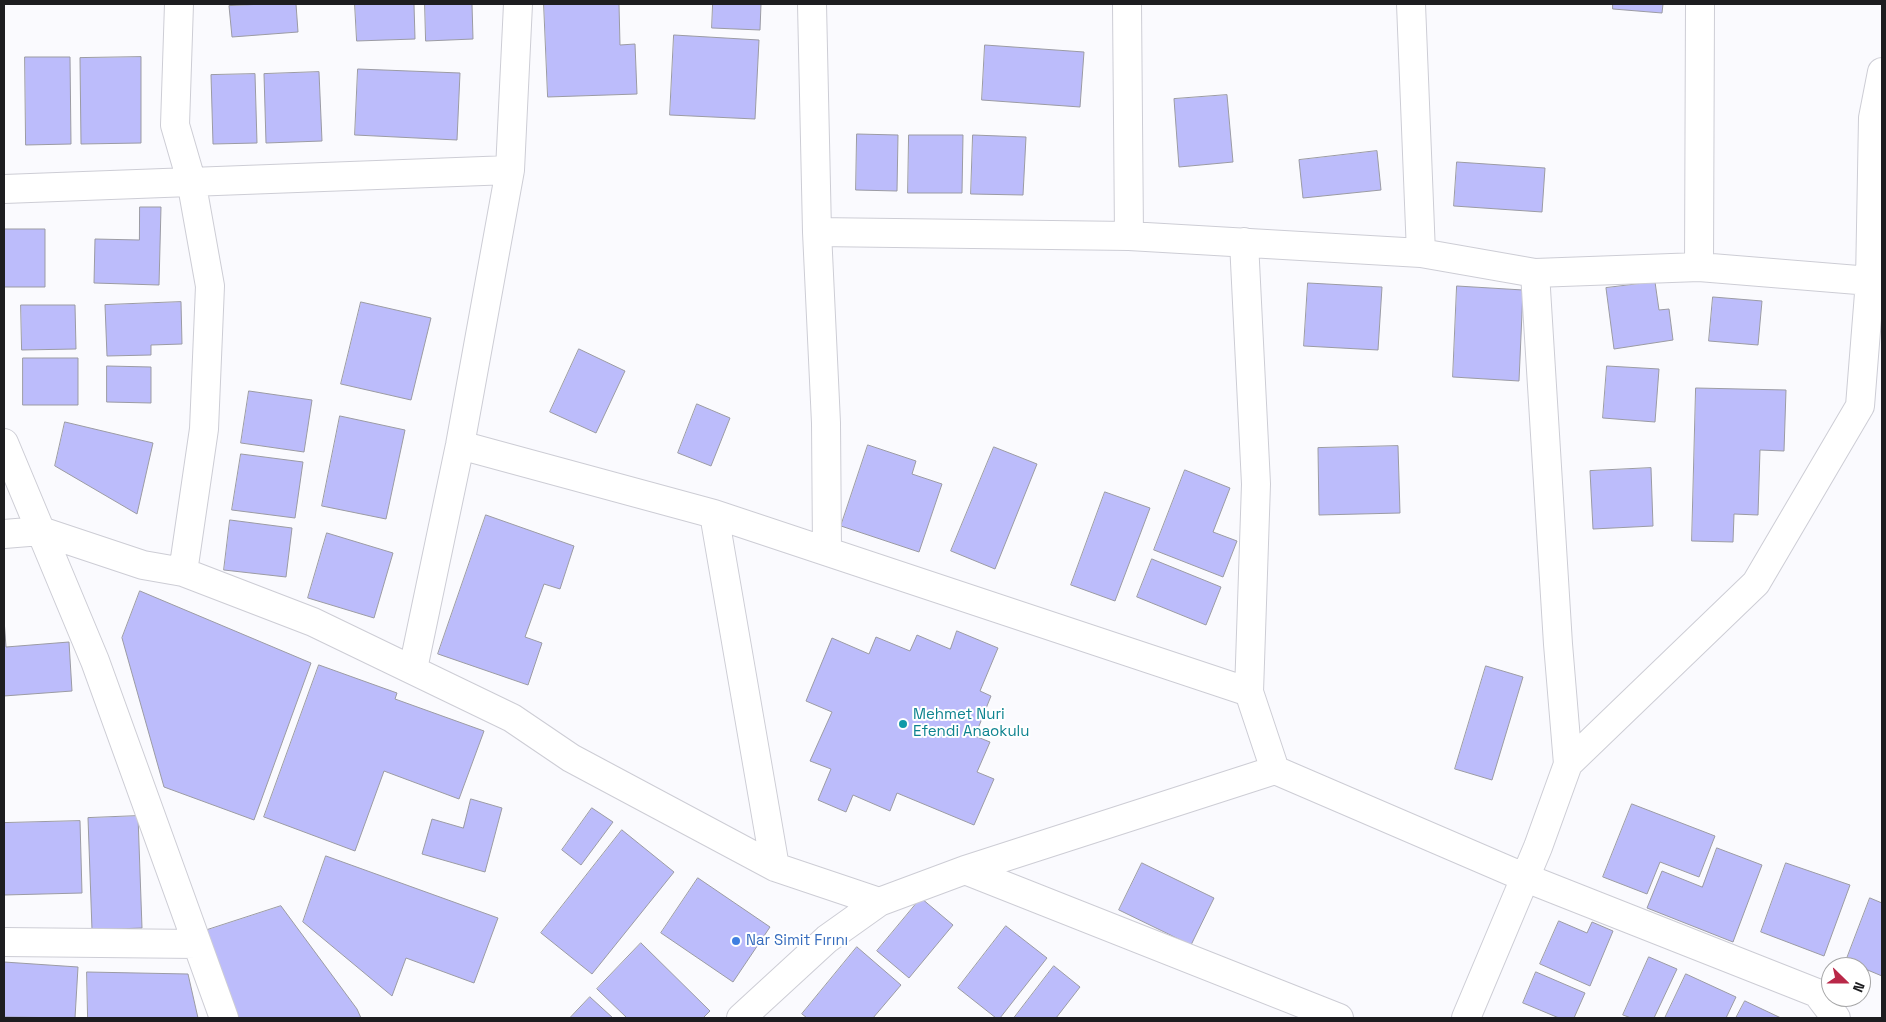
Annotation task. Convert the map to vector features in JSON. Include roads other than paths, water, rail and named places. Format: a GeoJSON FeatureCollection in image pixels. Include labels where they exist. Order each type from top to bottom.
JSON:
{"type":"FeatureCollection","features":[{"type":"Feature","properties":{"kind":"street"},"geometry":{"type":"LineString","coordinates":[[179,4],[175,125],[191,180],[210,286],[204,429],[183,572]]}},
{"type":"Feature","properties":{"kind":"street"},"geometry":{"type":"LineString","coordinates":[[412,669],[460,445],[510,170],[518,4]]}},
{"type":"Feature","properties":{"kind":"street"},"geometry":{"type":"LineString","coordinates":[[812,4],[817,232],[826,423],[827,551]]}},
{"type":"Feature","properties":{"kind":"street"},"geometry":{"type":"LineString","coordinates":[[1127,4],[1129,236]]}},
{"type":"Feature","properties":{"kind":"street"},"geometry":{"type":"LineString","coordinates":[[1411,4],[1421,253]]}},
{"type":"Feature","properties":{"kind":"street"},"geometry":{"type":"LineString","coordinates":[[1698,267],[1700,4]]}},
{"type":"Feature","properties":{"kind":"street"},"geometry":{"type":"LineString","coordinates":[[1568,764],[1756,583],[1860,406],[1870,281],[1873,118],[1882,72]]}},
{"type":"Feature","properties":{"kind":"street"},"geometry":{"type":"LineString","coordinates":[[4,189],[191,180],[510,170]]}},
{"type":"Feature","properties":{"kind":"street"},"geometry":{"type":"LineString","coordinates":[[817,232],[1129,236],[1421,253],[1535,273],[1698,267],[1870,281]]}},
{"type":"Feature","properties":{"kind":"street"},"geometry":{"type":"LineString","coordinates":[[1244,242],[1256,484],[1249,692],[1275,770]]}},
{"type":"Feature","properties":{"kind":"street"},"geometry":{"type":"LineString","coordinates":[[1466,1018],[1526,878],[1568,764],[1558,644],[1535,273]]}},
{"type":"Feature","properties":{"kind":"street"},"geometry":{"type":"LineString","coordinates":[[4,443],[95,661],[224,1018]]}},
{"type":"Feature","properties":{"kind":"street"},"geometry":{"type":"LineString","coordinates":[[460,445],[714,514],[1249,692]]}},
{"type":"Feature","properties":{"kind":"street"},"geometry":{"type":"LineString","coordinates":[[714,514],[775,868]]}},
{"type":"Feature","properties":{"kind":"street"},"geometry":{"type":"LineString","coordinates":[[4,534],[40,531],[143,565],[183,572],[313,622],[512,718],[571,758],[775,868],[879,902]]}},
{"type":"Feature","properties":{"kind":"street"},"geometry":{"type":"LineString","coordinates":[[740,1018],[827,939],[879,902],[965,870],[1275,770],[1526,878],[1817,993],[1836,1018]]}},
{"type":"Feature","properties":{"kind":"street"},"geometry":{"type":"LineString","coordinates":[[965,870],[1339,1018]]}},
{"type":"Feature","properties":{"kind":"street"},"geometry":{"type":"LineString","coordinates":[[4,942],[197,944]]}},
{"type":"Feature","properties":{"kind":"place","name":"Mehmet Nuri Efendi Anaokulu"},"geometry":{"type":"Point","coordinates":[903,724]}},
{"type":"Feature","properties":{"kind":"place","name":"Nar Simit Fırını"},"geometry":{"type":"Point","coordinates":[736,941]}}]}
